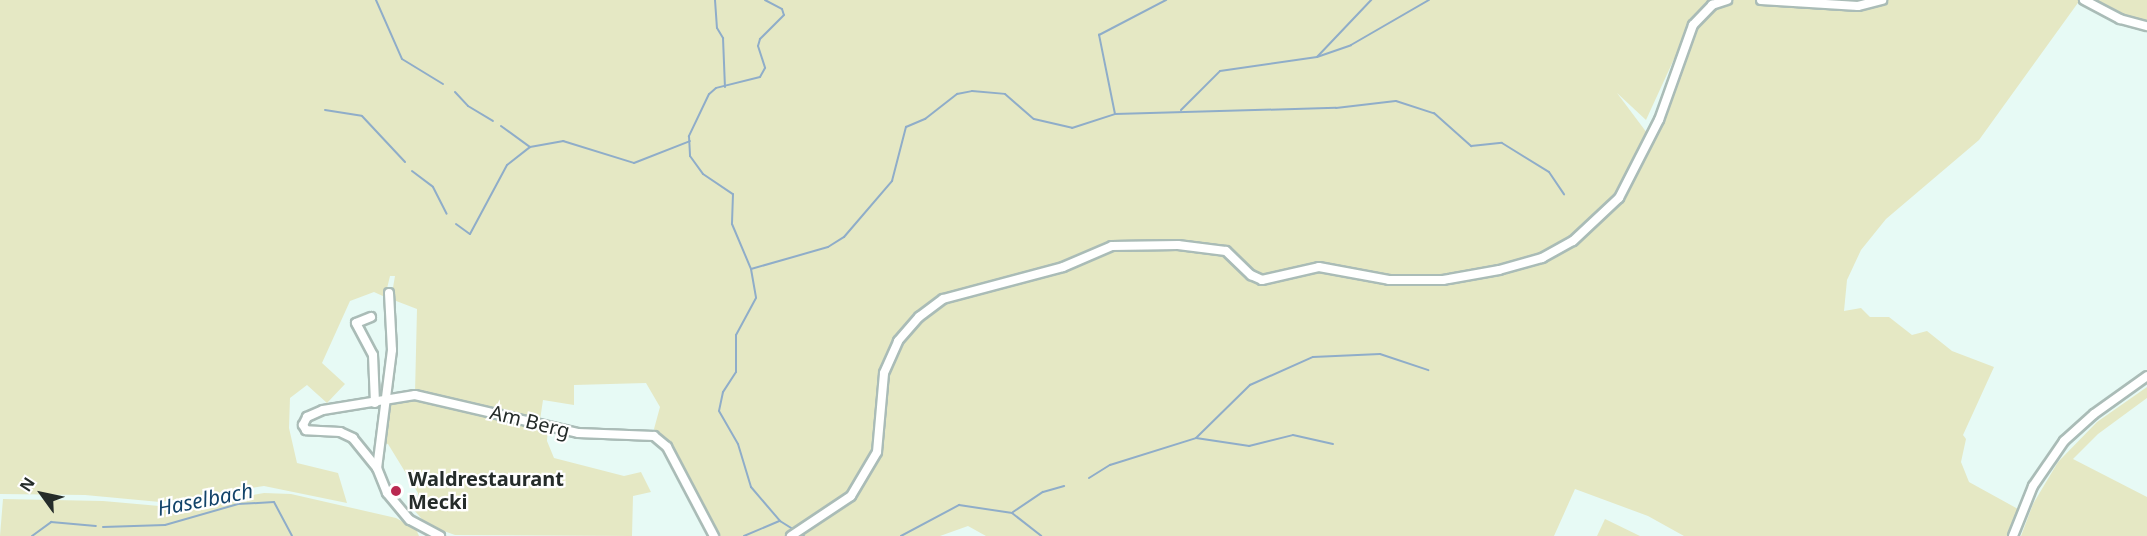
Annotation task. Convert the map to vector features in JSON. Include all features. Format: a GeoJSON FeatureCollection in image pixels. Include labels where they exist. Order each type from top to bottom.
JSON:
{"type":"FeatureCollection","features":[{"type":"Feature","properties":{"kind":"street"},"geometry":{"type":"LineString","coordinates":[[795,533],[842,506],[851,496],[877,452],[884,373],[898,342],[919,317],[943,299],[1063,267],[1112,246],[1178,244],[1226,251],[1251,275],[1262,280],[1319,267],[1389,280],[1443,280],[1499,270],[1542,258],[1573,241],[1619,198],[1659,120],[1693,25],[1713,3],[1727,0]]}},
{"type":"Feature","properties":{"kind":"street"},"geometry":{"type":"LineString","coordinates":[[1761,0],[1858,6],[1882,0]]}},
{"type":"Feature","properties":{"kind":"street"},"geometry":{"type":"LineString","coordinates":[[2084,0],[2120,19],[2147,26]]}},
{"type":"Feature","properties":{"kind":"street"},"geometry":{"type":"LineString","coordinates":[[389,293],[392,350],[377,468],[387,493],[410,520],[440,536]]}},
{"type":"Feature","properties":{"kind":"street"},"geometry":{"type":"LineString","coordinates":[[371,317],[356,323],[373,355],[375,403]]}},
{"type":"Feature","properties":{"kind":"street"},"geometry":{"type":"LineString","coordinates":[[2013,536],[2033,486],[2064,441],[2103,407],[2147,376]]}},
{"type":"Feature","properties":{"kind":"street","name":"Am Berg"},"geometry":{"type":"LineString","coordinates":[[377,468],[353,438],[340,432],[306,430],[303,425],[307,417],[323,410],[415,395],[578,433],[654,436],[667,447],[714,536]]}},
{"type":"Feature","properties":{"kind":"green space"},"geometry":{"type":"Polygon","coordinates":[[[0,0],[2080,0],[1979,140],[1886,219],[1861,250],[1847,280],[1844,311],[1861,308],[1870,317],[1889,317],[1912,335],[1927,331],[1952,351],[1994,367],[1963,435],[1966,439],[1961,462],[1969,482],[2018,509],[2009,536],[1684,536],[1648,516],[1575,489],[1554,536],[986,536],[968,526],[940,536],[717,536],[672,448],[654,429],[660,407],[646,383],[574,385],[574,405],[543,400],[540,420],[415,393],[417,309],[391,299],[395,276],[390,276],[385,297],[374,292],[350,301],[322,363],[345,384],[327,403],[307,385],[290,398],[289,428],[297,463],[338,473],[347,503],[264,486],[160,502],[85,495],[0,494],[0,0]],[[1675,59],[1646,120],[1617,93],[1650,137],[1675,59]]]}},
{"type":"Feature","properties":{"kind":"green space"},"geometry":{"type":"Polygon","coordinates":[[[2090,0],[2147,0],[2147,24],[2126,17],[2090,0]]]}},
{"type":"Feature","properties":{"kind":"green space"},"geometry":{"type":"Polygon","coordinates":[[[2147,387],[2147,398],[2098,434],[2073,459],[2147,497],[2147,536],[2021,536],[2033,504],[2058,462],[2097,422],[2147,387]]]}},
{"type":"Feature","properties":{"kind":"green space"},"geometry":{"type":"Polygon","coordinates":[[[415,397],[548,426],[547,441],[554,458],[624,476],[641,472],[651,492],[633,496],[632,536],[455,535],[427,525],[414,510],[417,508],[418,493],[388,444],[383,443],[388,402],[415,397]]]}},
{"type":"Feature","properties":{"kind":"green space"},"geometry":{"type":"Polygon","coordinates":[[[264,493],[291,494],[396,518],[416,529],[419,536],[0,536],[3,499],[103,501],[182,508],[264,493]]]}},
{"type":"Feature","properties":{"kind":"green space"},"geometry":{"type":"Polygon","coordinates":[[[1605,519],[1640,536],[1597,536],[1605,519]]]}},
{"type":"Feature","properties":{"kind":"waterway"},"geometry":{"type":"LineString","coordinates":[[376,0],[402,59],[443,84]]}},
{"type":"Feature","properties":{"kind":"waterway"},"geometry":{"type":"LineString","coordinates":[[715,0],[717,28],[723,38],[725,87]]}},
{"type":"Feature","properties":{"kind":"waterway"},"geometry":{"type":"LineString","coordinates":[[765,0],[782,9],[784,15],[760,39],[758,46],[765,68],[760,77],[716,88],[709,94],[689,136],[690,156],[703,174],[733,194],[732,224],[751,269],[756,298],[736,335],[736,372],[723,392],[719,411],[738,444],[751,487],[780,521],[804,536]]}},
{"type":"Feature","properties":{"kind":"waterway"},"geometry":{"type":"LineString","coordinates":[[1115,114],[1099,35],[1166,0]]}},
{"type":"Feature","properties":{"kind":"waterway"},"geometry":{"type":"LineString","coordinates":[[1317,57],[1371,0]]}},
{"type":"Feature","properties":{"kind":"waterway"},"geometry":{"type":"LineString","coordinates":[[1181,110],[1220,71],[1317,57],[1351,45],[1429,0]]}},
{"type":"Feature","properties":{"kind":"waterway"},"geometry":{"type":"LineString","coordinates":[[751,269],[828,247],[844,237],[892,181],[906,127],[925,119],[957,94],[972,91],[1005,94],[1034,119],[1072,128],[1115,114],[1336,108],[1396,101],[1434,113],[1471,146],[1502,143],[1549,172],[1564,194]]}},
{"type":"Feature","properties":{"kind":"waterway"},"geometry":{"type":"LineString","coordinates":[[455,92],[468,106],[493,121]]}},
{"type":"Feature","properties":{"kind":"waterway"},"geometry":{"type":"LineString","coordinates":[[325,110],[362,116],[405,162]]}},
{"type":"Feature","properties":{"kind":"waterway"},"geometry":{"type":"LineString","coordinates":[[501,126],[530,147]]}},
{"type":"Feature","properties":{"kind":"waterway"},"geometry":{"type":"LineString","coordinates":[[456,224],[470,234],[507,165],[530,147],[563,141],[634,163],[690,141]]}},
{"type":"Feature","properties":{"kind":"waterway"},"geometry":{"type":"LineString","coordinates":[[412,171],[433,187],[447,214]]}},
{"type":"Feature","properties":{"kind":"waterway"},"geometry":{"type":"LineString","coordinates":[[1089,478],[1110,465],[1196,438],[1250,385],[1313,357],[1380,354],[1428,370]]}},
{"type":"Feature","properties":{"kind":"waterway"},"geometry":{"type":"LineString","coordinates":[[1196,438],[1249,446],[1293,435],[1333,444]]}},
{"type":"Feature","properties":{"kind":"waterway"},"geometry":{"type":"LineString","coordinates":[[1013,512],[1043,492],[1064,486]]}},
{"type":"Feature","properties":{"kind":"waterway","name":"Haselbach"},"geometry":{"type":"LineString","coordinates":[[103,527],[165,525],[238,504],[274,502],[292,536]]}},
{"type":"Feature","properties":{"kind":"waterway"},"geometry":{"type":"LineString","coordinates":[[901,536],[959,505],[1012,513],[1041,536]]}},
{"type":"Feature","properties":{"kind":"waterway","name":"Haselbach"},"geometry":{"type":"LineString","coordinates":[[744,536],[780,521]]}},
{"type":"Feature","properties":{"kind":"waterway","name":"Haselbach"},"geometry":{"type":"LineString","coordinates":[[32,536],[51,522],[96,526]]}},
{"type":"Feature","properties":{"kind":"place","name":"Waldrestaurant Mecki"},"geometry":{"type":"Point","coordinates":[396,491]}}]}
